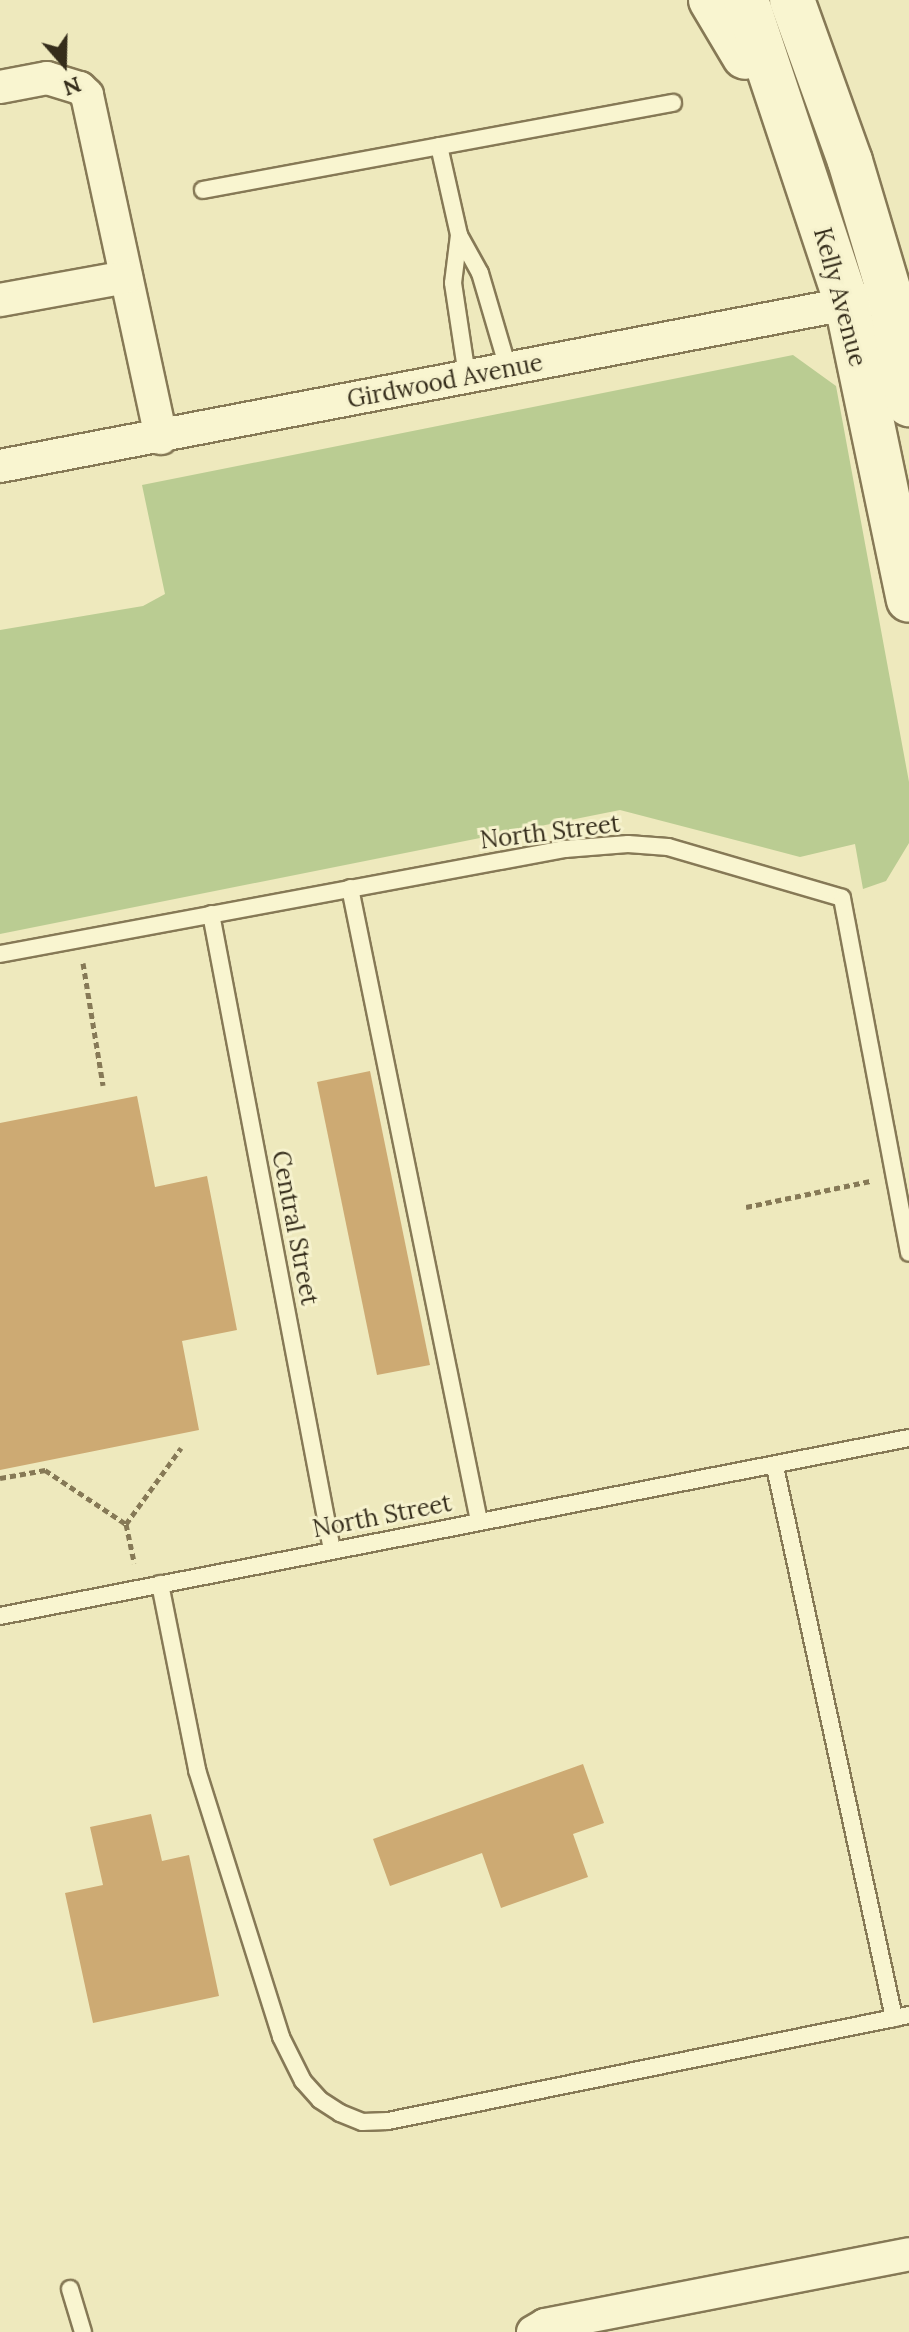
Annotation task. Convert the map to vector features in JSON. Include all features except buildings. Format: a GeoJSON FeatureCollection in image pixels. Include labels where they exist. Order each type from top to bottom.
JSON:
{"type":"FeatureCollection","features":[{"type":"Feature","properties":{"kind":"street"},"geometry":{"type":"LineString","coordinates":[[711,0],[738,39],[763,97],[807,180]]}},
{"type":"Feature","properties":{"kind":"street","name":"Kelly Avenue"},"geometry":{"type":"LineString","coordinates":[[746,0],[847,304],[909,600]]}},
{"type":"Feature","properties":{"kind":"street","name":"Kelly Avenue"},"geometry":{"type":"LineString","coordinates":[[792,0],[850,161],[890,295],[909,404]]}},
{"type":"Feature","properties":{"kind":"street"},"geometry":{"type":"LineString","coordinates":[[815,0],[850,161]]}},
{"type":"Feature","properties":{"kind":"street"},"geometry":{"type":"LineString","coordinates":[[0,87],[47,78],[80,88],[87,95],[161,438]]}},
{"type":"Feature","properties":{"kind":"street"},"geometry":{"type":"LineString","coordinates":[[0,300],[126,277]]}},
{"type":"Feature","properties":{"kind":"street","name":"Girdwood Avenue"},"geometry":{"type":"LineString","coordinates":[[0,466],[161,438],[890,295]]}},
{"type":"Feature","properties":{"kind":"street"},"geometry":{"type":"LineString","coordinates":[[533,2332],[545,2325],[909,2254]]}},
{"type":"Feature","properties":{"kind":"lane"},"geometry":{"type":"LineString","coordinates":[[203,190],[673,103]]}},
{"type":"Feature","properties":{"kind":"lane"},"geometry":{"type":"LineString","coordinates":[[439,146],[459,235],[480,273],[508,368]]}},
{"type":"Feature","properties":{"kind":"lane"},"geometry":{"type":"LineString","coordinates":[[459,235],[453,283],[467,376]]}},
{"type":"Feature","properties":{"kind":"lane","name":"North Street"},"geometry":{"type":"LineString","coordinates":[[0,954],[565,849],[628,844],[668,847],[842,898],[909,1253]]}},
{"type":"Feature","properties":{"kind":"lane"},"geometry":{"type":"LineString","coordinates":[[350,888],[479,1521]]}},
{"type":"Feature","properties":{"kind":"lane","name":"Central Street"},"geometry":{"type":"LineString","coordinates":[[211,914],[332,1550]]}},
{"type":"Feature","properties":{"kind":"lane","name":"North Street"},"geometry":{"type":"LineString","coordinates":[[0,1616],[479,1521],[775,1467],[909,1438]]}},
{"type":"Feature","properties":{"kind":"lane"},"geometry":{"type":"LineString","coordinates":[[160,1584],[197,1770],[281,2037],[303,2081],[320,2100],[362,2122],[388,2121],[902,2017],[775,1467]]}},
{"type":"Feature","properties":{"kind":"lane"},"geometry":{"type":"LineString","coordinates":[[70,2289],[83,2332]]}},
{"type":"Feature","properties":{"kind":"path"},"geometry":{"type":"LineString","coordinates":[[79,938],[103,1085]]}},
{"type":"Feature","properties":{"kind":"path"},"geometry":{"type":"LineString","coordinates":[[746,1207],[894,1176]]}},
{"type":"Feature","properties":{"kind":"path"},"geometry":{"type":"LineString","coordinates":[[126,1524],[181,1448]]}},
{"type":"Feature","properties":{"kind":"path"},"geometry":{"type":"LineString","coordinates":[[0,1478],[45,1470],[126,1524],[140,1588]]}},
{"type":"Feature","properties":{"kind":"green space"},"geometry":{"type":"Polygon","coordinates":[[[793,355],[836,386],[909,782],[909,843],[886,881],[863,889],[855,844],[800,857],[620,810],[0,934],[0,630],[143,606],[165,594],[142,485],[793,355]]]}}]}
